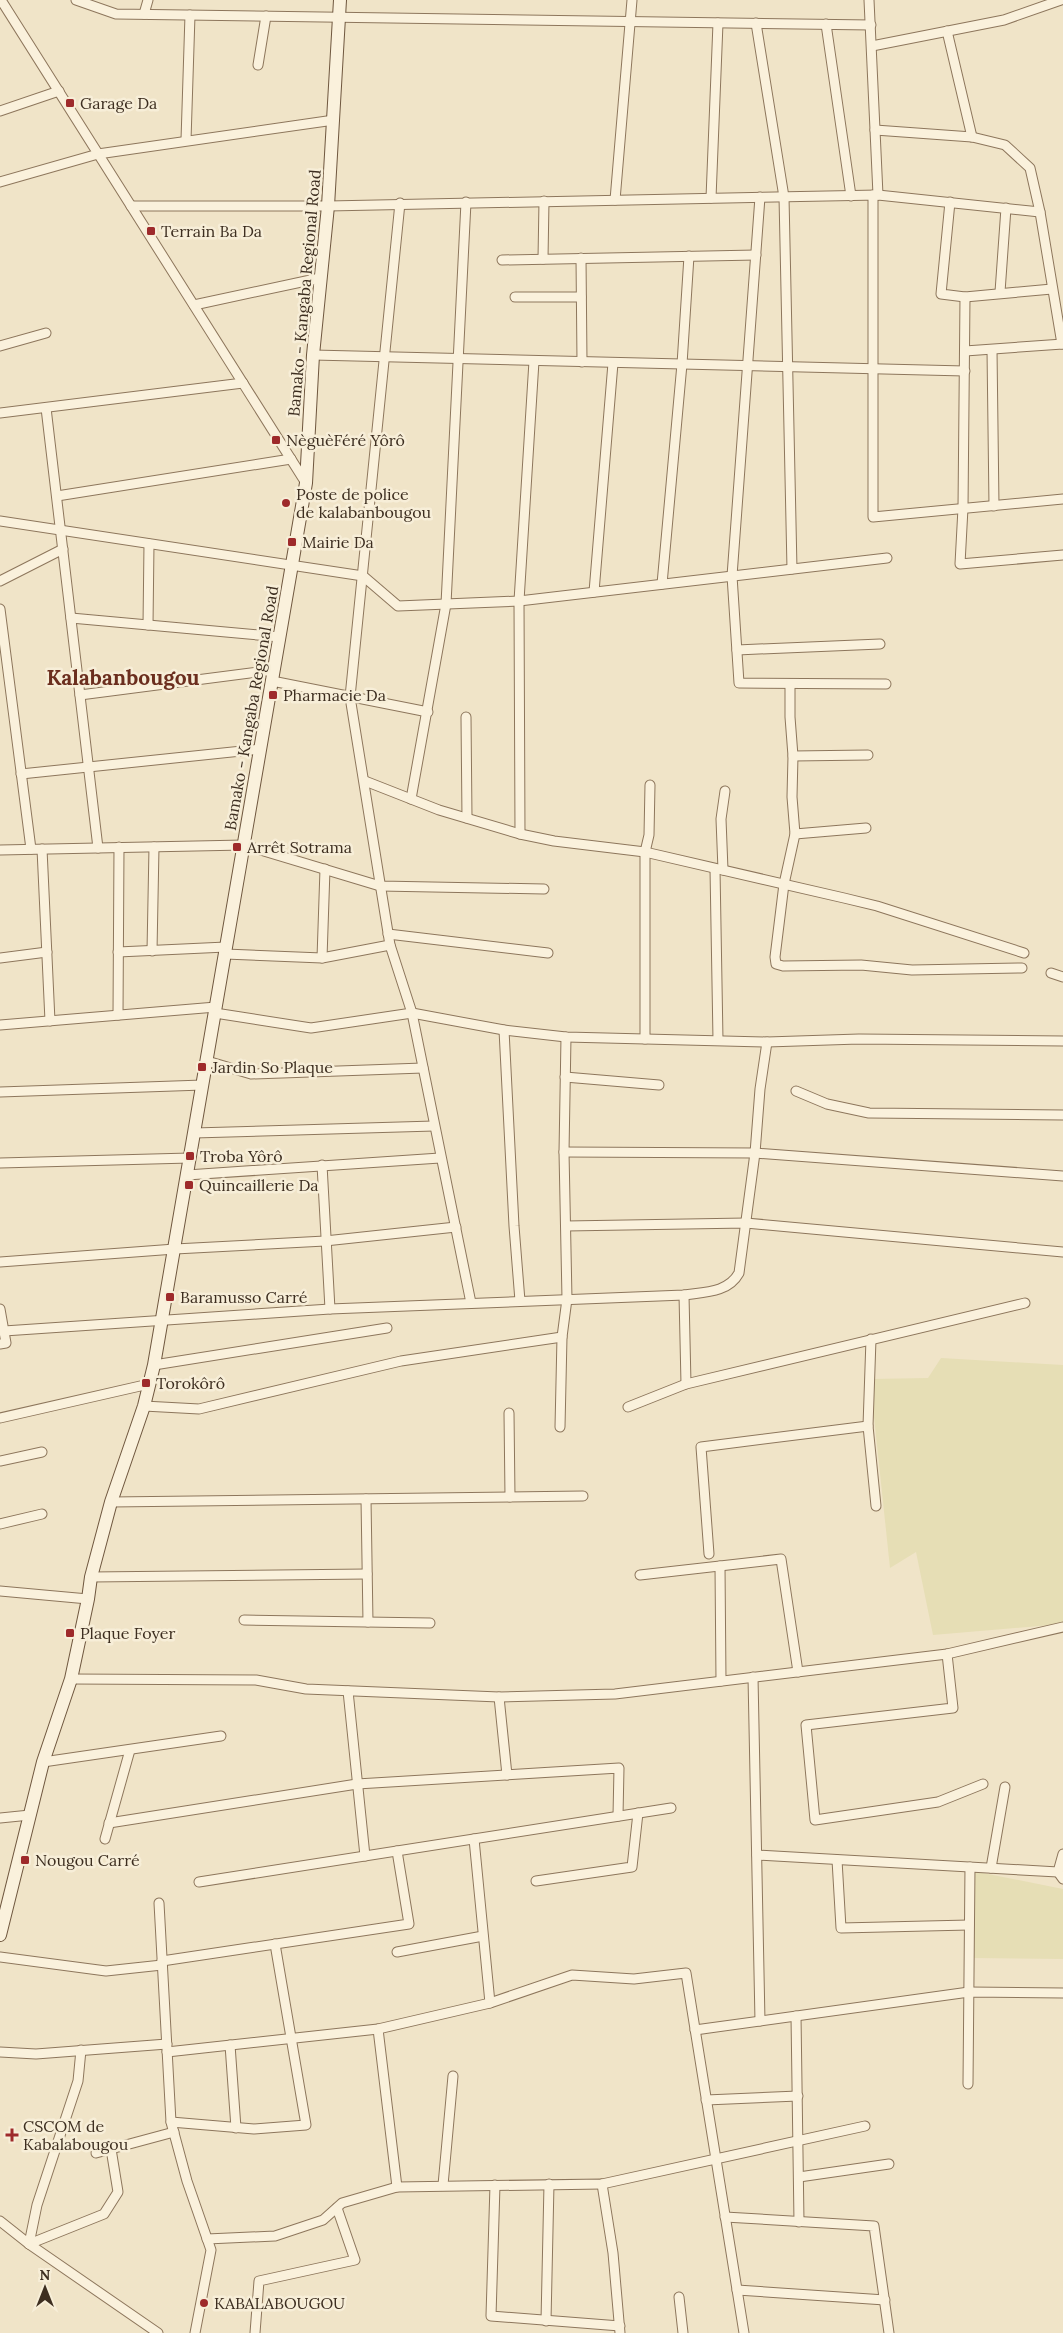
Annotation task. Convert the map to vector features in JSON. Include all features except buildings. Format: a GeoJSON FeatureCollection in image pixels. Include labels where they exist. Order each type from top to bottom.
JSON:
{"type":"FeatureCollection","features":[{"type":"Feature","properties":{"kind":"street"},"geometry":{"type":"LineString","coordinates":[[1,0],[306,483]]}},
{"type":"Feature","properties":{"kind":"street"},"geometry":{"type":"LineString","coordinates":[[76,0],[116,14],[871,25]]}},
{"type":"Feature","properties":{"kind":"street"},"geometry":{"type":"LineString","coordinates":[[144,14],[148,0]]}},
{"type":"Feature","properties":{"kind":"street","name":"Bamako - Kangaba Regional Road"},"geometry":{"type":"LineString","coordinates":[[0,1935],[43,1762],[70,1679],[91,1577],[111,1502],[144,1406],[162,1320],[306,483],[313,355],[328,206],[340,0]]}},
{"type":"Feature","properties":{"kind":"street"},"geometry":{"type":"LineString","coordinates":[[615,200],[632,0]]}},
{"type":"Feature","properties":{"kind":"street"},"geometry":{"type":"LineString","coordinates":[[869,0],[876,195],[873,517],[1063,499]]}},
{"type":"Feature","properties":{"kind":"street"},"geometry":{"type":"LineString","coordinates":[[872,46],[1004,20],[1061,0]]}},
{"type":"Feature","properties":{"kind":"street"},"geometry":{"type":"LineString","coordinates":[[186,140],[190,15]]}},
{"type":"Feature","properties":{"kind":"street"},"geometry":{"type":"LineString","coordinates":[[258,65],[266,16]]}},
{"type":"Feature","properties":{"kind":"street"},"geometry":{"type":"LineString","coordinates":[[711,198],[718,23]]}},
{"type":"Feature","properties":{"kind":"street"},"geometry":{"type":"LineString","coordinates":[[756,24],[784,197],[792,569]]}},
{"type":"Feature","properties":{"kind":"street"},"geometry":{"type":"LineString","coordinates":[[826,24],[851,196]]}},
{"type":"Feature","properties":{"kind":"street"},"geometry":{"type":"LineString","coordinates":[[946,31],[972,137]]}},
{"type":"Feature","properties":{"kind":"street"},"geometry":{"type":"LineString","coordinates":[[0,111],[59,92]]}},
{"type":"Feature","properties":{"kind":"street"},"geometry":{"type":"LineString","coordinates":[[0,182],[98,154],[334,120]]}},
{"type":"Feature","properties":{"kind":"street"},"geometry":{"type":"LineString","coordinates":[[875,130],[972,137],[1005,145],[1030,168],[1040,212],[1062,344],[965,351]]}},
{"type":"Feature","properties":{"kind":"street"},"geometry":{"type":"LineString","coordinates":[[131,206],[328,206],[400,203],[876,195],[1040,212]]}},
{"type":"Feature","properties":{"kind":"street"},"geometry":{"type":"LineString","coordinates":[[760,197],[732,576],[739,683],[886,684]]}},
{"type":"Feature","properties":{"kind":"street"},"geometry":{"type":"LineString","coordinates":[[543,259],[544,201]]}},
{"type":"Feature","properties":{"kind":"street"},"geometry":{"type":"LineString","coordinates":[[411,799],[446,604],[466,202]]}},
{"type":"Feature","properties":{"kind":"street"},"geometry":{"type":"LineString","coordinates":[[950,202],[941,294],[965,297],[1000,292],[1052,289]]}},
{"type":"Feature","properties":{"kind":"street"},"geometry":{"type":"LineString","coordinates":[[400,203],[350,697],[390,945],[412,1013],[471,1303]]}},
{"type":"Feature","properties":{"kind":"street"},"geometry":{"type":"LineString","coordinates":[[1000,292],[1006,208]]}},
{"type":"Feature","properties":{"kind":"street"},"geometry":{"type":"LineString","coordinates":[[502,260],[756,255]]}},
{"type":"Feature","properties":{"kind":"street"},"geometry":{"type":"LineString","coordinates":[[662,584],[682,364],[689,256]]}},
{"type":"Feature","properties":{"kind":"street"},"geometry":{"type":"LineString","coordinates":[[581,258],[582,362]]}},
{"type":"Feature","properties":{"kind":"street"},"geometry":{"type":"LineString","coordinates":[[194,305],[320,278]]}},
{"type":"Feature","properties":{"kind":"street"},"geometry":{"type":"LineString","coordinates":[[515,297],[582,297]]}},
{"type":"Feature","properties":{"kind":"street"},"geometry":{"type":"LineString","coordinates":[[965,297],[963,508],[960,564],[1063,555]]}},
{"type":"Feature","properties":{"kind":"street"},"geometry":{"type":"LineString","coordinates":[[0,346],[46,332]]}},
{"type":"Feature","properties":{"kind":"street"},"geometry":{"type":"LineString","coordinates":[[992,350],[994,506]]}},
{"type":"Feature","properties":{"kind":"street"},"geometry":{"type":"LineString","coordinates":[[313,355],[965,371]]}},
{"type":"Feature","properties":{"kind":"street"},"geometry":{"type":"LineString","coordinates":[[520,834],[519,601],[534,361]]}},
{"type":"Feature","properties":{"kind":"street"},"geometry":{"type":"LineString","coordinates":[[594,592],[613,362]]}},
{"type":"Feature","properties":{"kind":"street"},"geometry":{"type":"LineString","coordinates":[[0,413],[243,383]]}},
{"type":"Feature","properties":{"kind":"street"},"geometry":{"type":"LineString","coordinates":[[46,408],[98,848]]}},
{"type":"Feature","properties":{"kind":"street"},"geometry":{"type":"LineString","coordinates":[[57,496],[291,459]]}},
{"type":"Feature","properties":{"kind":"street"},"geometry":{"type":"LineString","coordinates":[[0,521],[362,576],[398,606],[519,601],[887,558]]}},
{"type":"Feature","properties":{"kind":"street"},"geometry":{"type":"LineString","coordinates":[[148,625],[149,544]]}},
{"type":"Feature","properties":{"kind":"street"},"geometry":{"type":"LineString","coordinates":[[0,581],[62,549]]}},
{"type":"Feature","properties":{"kind":"street"},"geometry":{"type":"LineString","coordinates":[[0,608],[3,656],[31,849]]}},
{"type":"Feature","properties":{"kind":"street"},"geometry":{"type":"LineString","coordinates":[[71,618],[280,638]]}},
{"type":"Feature","properties":{"kind":"street"},"geometry":{"type":"LineString","coordinates":[[737,650],[880,644]]}},
{"type":"Feature","properties":{"kind":"street"},"geometry":{"type":"LineString","coordinates":[[80,695],[273,675],[350,697],[428,712]]}},
{"type":"Feature","properties":{"kind":"street"},"geometry":{"type":"LineString","coordinates":[[790,684],[790,717],[794,756],[792,797],[795,834],[784,884],[775,957],[776,964],[783,966],[861,965],[912,970],[1022,968]]}},
{"type":"Feature","properties":{"kind":"street"},"geometry":{"type":"LineString","coordinates":[[466,717],[467,818]]}},
{"type":"Feature","properties":{"kind":"street"},"geometry":{"type":"LineString","coordinates":[[21,774],[261,749]]}},
{"type":"Feature","properties":{"kind":"street"},"geometry":{"type":"LineString","coordinates":[[794,756],[868,755]]}},
{"type":"Feature","properties":{"kind":"street"},"geometry":{"type":"LineString","coordinates":[[365,781],[411,799],[520,834],[554,842],[645,852],[784,884],[877,906],[1024,953]]}},
{"type":"Feature","properties":{"kind":"street"},"geometry":{"type":"LineString","coordinates":[[645,1039],[645,852],[649,835],[650,785]]}},
{"type":"Feature","properties":{"kind":"street"},"geometry":{"type":"LineString","coordinates":[[718,1040],[719,870],[721,819],[725,791]]}},
{"type":"Feature","properties":{"kind":"street"},"geometry":{"type":"LineString","coordinates":[[795,834],[866,828]]}},
{"type":"Feature","properties":{"kind":"street"},"geometry":{"type":"LineString","coordinates":[[0,850],[244,845],[380,886],[544,889]]}},
{"type":"Feature","properties":{"kind":"street"},"geometry":{"type":"LineString","coordinates":[[118,1015],[119,847]]}},
{"type":"Feature","properties":{"kind":"street"},"geometry":{"type":"LineString","coordinates":[[152,951],[154,847]]}},
{"type":"Feature","properties":{"kind":"street"},"geometry":{"type":"LineString","coordinates":[[42,849],[50,1021]]}},
{"type":"Feature","properties":{"kind":"street"},"geometry":{"type":"LineString","coordinates":[[322,958],[325,869]]}},
{"type":"Feature","properties":{"kind":"street"},"geometry":{"type":"LineString","coordinates":[[388,934],[548,953]]}},
{"type":"Feature","properties":{"kind":"street"},"geometry":{"type":"LineString","coordinates":[[118,952],[226,950],[322,958],[390,945]]}},
{"type":"Feature","properties":{"kind":"street"},"geometry":{"type":"LineString","coordinates":[[0,958],[47,952]]}},
{"type":"Feature","properties":{"kind":"street"},"geometry":{"type":"LineString","coordinates":[[1051,974],[1063,977]]}},
{"type":"Feature","properties":{"kind":"street"},"geometry":{"type":"LineString","coordinates":[[0,1025],[118,1015],[216,1010],[311,1028],[412,1013],[504,1030],[566,1037],[766,1042],[859,1039],[1063,1041]]}},
{"type":"Feature","properties":{"kind":"street"},"geometry":{"type":"LineString","coordinates":[[504,1030],[514,1226],[520,1301]]}},
{"type":"Feature","properties":{"kind":"street"},"geometry":{"type":"LineString","coordinates":[[560,1427],[562,1337],[567,1299],[564,1152],[566,1037]]}},
{"type":"Feature","properties":{"kind":"street"},"geometry":{"type":"LineString","coordinates":[[4,1331],[330,1309],[684,1295],[721,1289],[734,1283],[739,1274],[755,1153],[766,1042]]}},
{"type":"Feature","properties":{"kind":"street"},"geometry":{"type":"LineString","coordinates":[[207,1060],[251,1074],[423,1068]]}},
{"type":"Feature","properties":{"kind":"street"},"geometry":{"type":"LineString","coordinates":[[565,1077],[659,1085]]}},
{"type":"Feature","properties":{"kind":"street"},"geometry":{"type":"LineString","coordinates":[[0,1092],[203,1085]]}},
{"type":"Feature","properties":{"kind":"street"},"geometry":{"type":"LineString","coordinates":[[796,1092],[827,1104],[869,1113],[1063,1115]]}},
{"type":"Feature","properties":{"kind":"street"},"geometry":{"type":"LineString","coordinates":[[194,1133],[434,1126]]}},
{"type":"Feature","properties":{"kind":"street"},"geometry":{"type":"LineString","coordinates":[[564,1152],[755,1153],[1063,1176]]}},
{"type":"Feature","properties":{"kind":"street"},"geometry":{"type":"LineString","coordinates":[[0,1164],[190,1158]]}},
{"type":"Feature","properties":{"kind":"street"},"geometry":{"type":"LineString","coordinates":[[187,1175],[440,1158]]}},
{"type":"Feature","properties":{"kind":"street"},"geometry":{"type":"LineString","coordinates":[[322,1165],[330,1309]]}},
{"type":"Feature","properties":{"kind":"street"},"geometry":{"type":"LineString","coordinates":[[566,1226],[746,1224],[1063,1252]]}},
{"type":"Feature","properties":{"kind":"street"},"geometry":{"type":"LineString","coordinates":[[0,1262],[174,1248],[325,1241],[456,1227]]}},
{"type":"Feature","properties":{"kind":"street"},"geometry":{"type":"LineString","coordinates":[[684,1295],[686,1384]]}},
{"type":"Feature","properties":{"kind":"street"},"geometry":{"type":"LineString","coordinates":[[628,1407],[686,1384],[1025,1302]]}},
{"type":"Feature","properties":{"kind":"street"},"geometry":{"type":"LineString","coordinates":[[0,1309],[6,1343],[0,1344]]}},
{"type":"Feature","properties":{"kind":"street"},"geometry":{"type":"LineString","coordinates":[[154,1365],[387,1328]]}},
{"type":"Feature","properties":{"kind":"street"},"geometry":{"type":"LineString","coordinates":[[144,1406],[199,1410],[401,1361],[562,1337]]}},
{"type":"Feature","properties":{"kind":"street"},"geometry":{"type":"LineString","coordinates":[[871,1339],[868,1426],[876,1506]]}},
{"type":"Feature","properties":{"kind":"street"},"geometry":{"type":"LineString","coordinates":[[0,1418],[149,1384]]}},
{"type":"Feature","properties":{"kind":"street"},"geometry":{"type":"LineString","coordinates":[[509,1413],[510,1497]]}},
{"type":"Feature","properties":{"kind":"street"},"geometry":{"type":"LineString","coordinates":[[709,1554],[701,1447],[868,1426]]}},
{"type":"Feature","properties":{"kind":"street"},"geometry":{"type":"LineString","coordinates":[[0,1461],[42,1452]]}},
{"type":"Feature","properties":{"kind":"street"},"geometry":{"type":"LineString","coordinates":[[111,1502],[583,1496]]}},
{"type":"Feature","properties":{"kind":"street"},"geometry":{"type":"LineString","coordinates":[[366,1498],[368,1622]]}},
{"type":"Feature","properties":{"kind":"street"},"geometry":{"type":"LineString","coordinates":[[0,1524],[42,1514]]}},
{"type":"Feature","properties":{"kind":"street"},"geometry":{"type":"LineString","coordinates":[[640,1574],[781,1559],[798,1672]]}},
{"type":"Feature","properties":{"kind":"street"},"geometry":{"type":"LineString","coordinates":[[720,1566],[721,1681]]}},
{"type":"Feature","properties":{"kind":"street"},"geometry":{"type":"LineString","coordinates":[[91,1577],[367,1574]]}},
{"type":"Feature","properties":{"kind":"street"},"geometry":{"type":"LineString","coordinates":[[0,1590],[88,1599]]}},
{"type":"Feature","properties":{"kind":"street"},"geometry":{"type":"LineString","coordinates":[[244,1620],[430,1623]]}},
{"type":"Feature","properties":{"kind":"street"},"geometry":{"type":"LineString","coordinates":[[70,1679],[256,1680],[306,1689],[499,1697],[614,1694],[947,1654],[1063,1627]]}},
{"type":"Feature","properties":{"kind":"street"},"geometry":{"type":"LineString","coordinates":[[947,1654],[953,1708],[806,1725],[815,1820],[938,1802],[983,1784]]}},
{"type":"Feature","properties":{"kind":"street"},"geometry":{"type":"LineString","coordinates":[[753,1677],[760,2021]]}},
{"type":"Feature","properties":{"kind":"street"},"geometry":{"type":"LineString","coordinates":[[348,1691],[365,1856]]}},
{"type":"Feature","properties":{"kind":"street"},"geometry":{"type":"LineString","coordinates":[[499,1697],[507,1775]]}},
{"type":"Feature","properties":{"kind":"street"},"geometry":{"type":"LineString","coordinates":[[43,1762],[221,1736]]}},
{"type":"Feature","properties":{"kind":"street"},"geometry":{"type":"LineString","coordinates":[[105,1839],[130,1750]]}},
{"type":"Feature","properties":{"kind":"street"},"geometry":{"type":"LineString","coordinates":[[110,1823],[357,1784],[619,1768],[618,1816]]}},
{"type":"Feature","properties":{"kind":"street"},"geometry":{"type":"LineString","coordinates":[[991,1868],[1006,1787]]}},
{"type":"Feature","properties":{"kind":"street"},"geometry":{"type":"LineString","coordinates":[[199,1882],[671,1808]]}},
{"type":"Feature","properties":{"kind":"street"},"geometry":{"type":"LineString","coordinates":[[536,1881],[632,1867],[638,1813]]}},
{"type":"Feature","properties":{"kind":"street"},"geometry":{"type":"LineString","coordinates":[[0,1818],[30,1815]]}},
{"type":"Feature","properties":{"kind":"street"},"geometry":{"type":"LineString","coordinates":[[474,1839],[490,2003]]}},
{"type":"Feature","properties":{"kind":"street"},"geometry":{"type":"LineString","coordinates":[[0,1957],[106,1971],[409,1924],[397,1851]]}},
{"type":"Feature","properties":{"kind":"street"},"geometry":{"type":"LineString","coordinates":[[757,1855],[991,1868],[1061,1875],[1063,1854]]}},
{"type":"Feature","properties":{"kind":"street"},"geometry":{"type":"LineString","coordinates":[[837,1860],[841,1928],[969,1925]]}},
{"type":"Feature","properties":{"kind":"street"},"geometry":{"type":"LineString","coordinates":[[968,2084],[970,1867]]}},
{"type":"Feature","properties":{"kind":"street"},"geometry":{"type":"LineString","coordinates":[[159,1903],[171,2122],[187,2181],[211,2250],[195,2333]]}},
{"type":"Feature","properties":{"kind":"street"},"geometry":{"type":"LineString","coordinates":[[397,1952],[483,1936]]}},
{"type":"Feature","properties":{"kind":"street"},"geometry":{"type":"LineString","coordinates":[[171,2122],[254,2130],[306,2125],[275,1944]]}},
{"type":"Feature","properties":{"kind":"street"},"geometry":{"type":"LineString","coordinates":[[0,2052],[36,2054],[81,2050],[230,2046],[378,2029],[490,2003],[572,1975],[634,1979],[686,1973],[744,2333]]}},
{"type":"Feature","properties":{"kind":"street"},"geometry":{"type":"LineString","coordinates":[[695,2030],[969,1992],[1063,1993]]}},
{"type":"Feature","properties":{"kind":"street"},"geometry":{"type":"LineString","coordinates":[[796,2016],[799,2222]]}},
{"type":"Feature","properties":{"kind":"street"},"geometry":{"type":"LineString","coordinates":[[378,2029],[397,2187]]}},
{"type":"Feature","properties":{"kind":"street"},"geometry":{"type":"LineString","coordinates":[[230,2046],[236,2128]]}},
{"type":"Feature","properties":{"kind":"street"},"geometry":{"type":"LineString","coordinates":[[29,2244],[38,2205],[78,2081],[81,2050]]}},
{"type":"Feature","properties":{"kind":"street"},"geometry":{"type":"LineString","coordinates":[[442,2185],[452,2076]]}},
{"type":"Feature","properties":{"kind":"street"},"geometry":{"type":"LineString","coordinates":[[706,2100],[798,2096]]}},
{"type":"Feature","properties":{"kind":"street"},"geometry":{"type":"LineString","coordinates":[[207,2239],[275,2236],[323,2220],[342,2203],[397,2187],[495,2184],[602,2184],[866,2126]]}},
{"type":"Feature","properties":{"kind":"street"},"geometry":{"type":"LineString","coordinates":[[96,2153],[174,2132]]}},
{"type":"Feature","properties":{"kind":"street"},"geometry":{"type":"LineString","coordinates":[[29,2244],[104,2214],[118,2192],[111,2149]]}},
{"type":"Feature","properties":{"kind":"street"},"geometry":{"type":"LineString","coordinates":[[799,2177],[888,2164]]}},
{"type":"Feature","properties":{"kind":"street"},"geometry":{"type":"LineString","coordinates":[[495,2184],[491,2316],[620,2330],[613,2253],[602,2184]]}},
{"type":"Feature","properties":{"kind":"street"},"geometry":{"type":"LineString","coordinates":[[546,2321],[550,2184]]}},
{"type":"Feature","properties":{"kind":"street"},"geometry":{"type":"LineString","coordinates":[[255,2333],[259,2281],[355,2260],[337,2208]]}},
{"type":"Feature","properties":{"kind":"street"},"geometry":{"type":"LineString","coordinates":[[725,2217],[874,2226],[890,2333]]}},
{"type":"Feature","properties":{"kind":"street"},"geometry":{"type":"LineString","coordinates":[[0,2222],[158,2333]]}},
{"type":"Feature","properties":{"kind":"street"},"geometry":{"type":"LineString","coordinates":[[737,2290],[885,2300]]}},
{"type":"Feature","properties":{"kind":"street"},"geometry":{"type":"LineString","coordinates":[[679,2297],[683,2333]]}},
{"type":"Feature","properties":{"kind":"shaded area"},"geometry":{"type":"Polygon","coordinates":[[[941,1358],[1063,1365],[1063,1624],[933,1635],[916,1552],[890,1568],[870,1379],[928,1378],[941,1358]]]}},
{"type":"Feature","properties":{"kind":"shaded area"},"geometry":{"type":"Polygon","coordinates":[[[973,1871],[1063,1889],[1063,1959],[971,1958],[973,1871]]]}},
{"type":"Feature","properties":{"kind":"place","name":"Garage Da"},"geometry":{"type":"Point","coordinates":[70,103]}},
{"type":"Feature","properties":{"kind":"place","name":"Terrain Ba Da"},"geometry":{"type":"Point","coordinates":[151,231]}},
{"type":"Feature","properties":{"kind":"place","name":"NèguèFéré Yôrô"},"geometry":{"type":"Point","coordinates":[276,440]}},
{"type":"Feature","properties":{"kind":"place","name":"Poste de police de kalabanbougou"},"geometry":{"type":"Point","coordinates":[286,503]}},
{"type":"Feature","properties":{"kind":"place","name":"Mairie Da"},"geometry":{"type":"Point","coordinates":[292,542]}},
{"type":"Feature","properties":{"kind":"place","name":"Pharmacie Da"},"geometry":{"type":"Point","coordinates":[273,695]}},
{"type":"Feature","properties":{"kind":"place","name":"Arrêt Sotrama"},"geometry":{"type":"Point","coordinates":[237,847]}},
{"type":"Feature","properties":{"kind":"place","name":"Jardin So Plaque"},"geometry":{"type":"Point","coordinates":[202,1067]}},
{"type":"Feature","properties":{"kind":"place","name":"Troba Yôrô"},"geometry":{"type":"Point","coordinates":[190,1156]}},
{"type":"Feature","properties":{"kind":"place","name":"Quincaillerie Da"},"geometry":{"type":"Point","coordinates":[189,1185]}},
{"type":"Feature","properties":{"kind":"place","name":"Baramusso Carré"},"geometry":{"type":"Point","coordinates":[170,1297]}},
{"type":"Feature","properties":{"kind":"place","name":"Torokôrô"},"geometry":{"type":"Point","coordinates":[146,1383]}},
{"type":"Feature","properties":{"kind":"place","name":"Plaque Foyer"},"geometry":{"type":"Point","coordinates":[70,1633]}},
{"type":"Feature","properties":{"kind":"place","name":"Nougou Carré"},"geometry":{"type":"Point","coordinates":[25,1860]}},
{"type":"Feature","properties":{"kind":"place","name":"CSCOM de Kabalabougou"},"geometry":{"type":"Point","coordinates":[12,2135]}},
{"type":"Feature","properties":{"kind":"place","name":"KABALABOUGOU"},"geometry":{"type":"Point","coordinates":[204,2303]}},
{"type":"Feature","properties":{"kind":"district","name":"Kalabanbougou"},"geometry":{"type":"Point","coordinates":[123,678]}}]}
